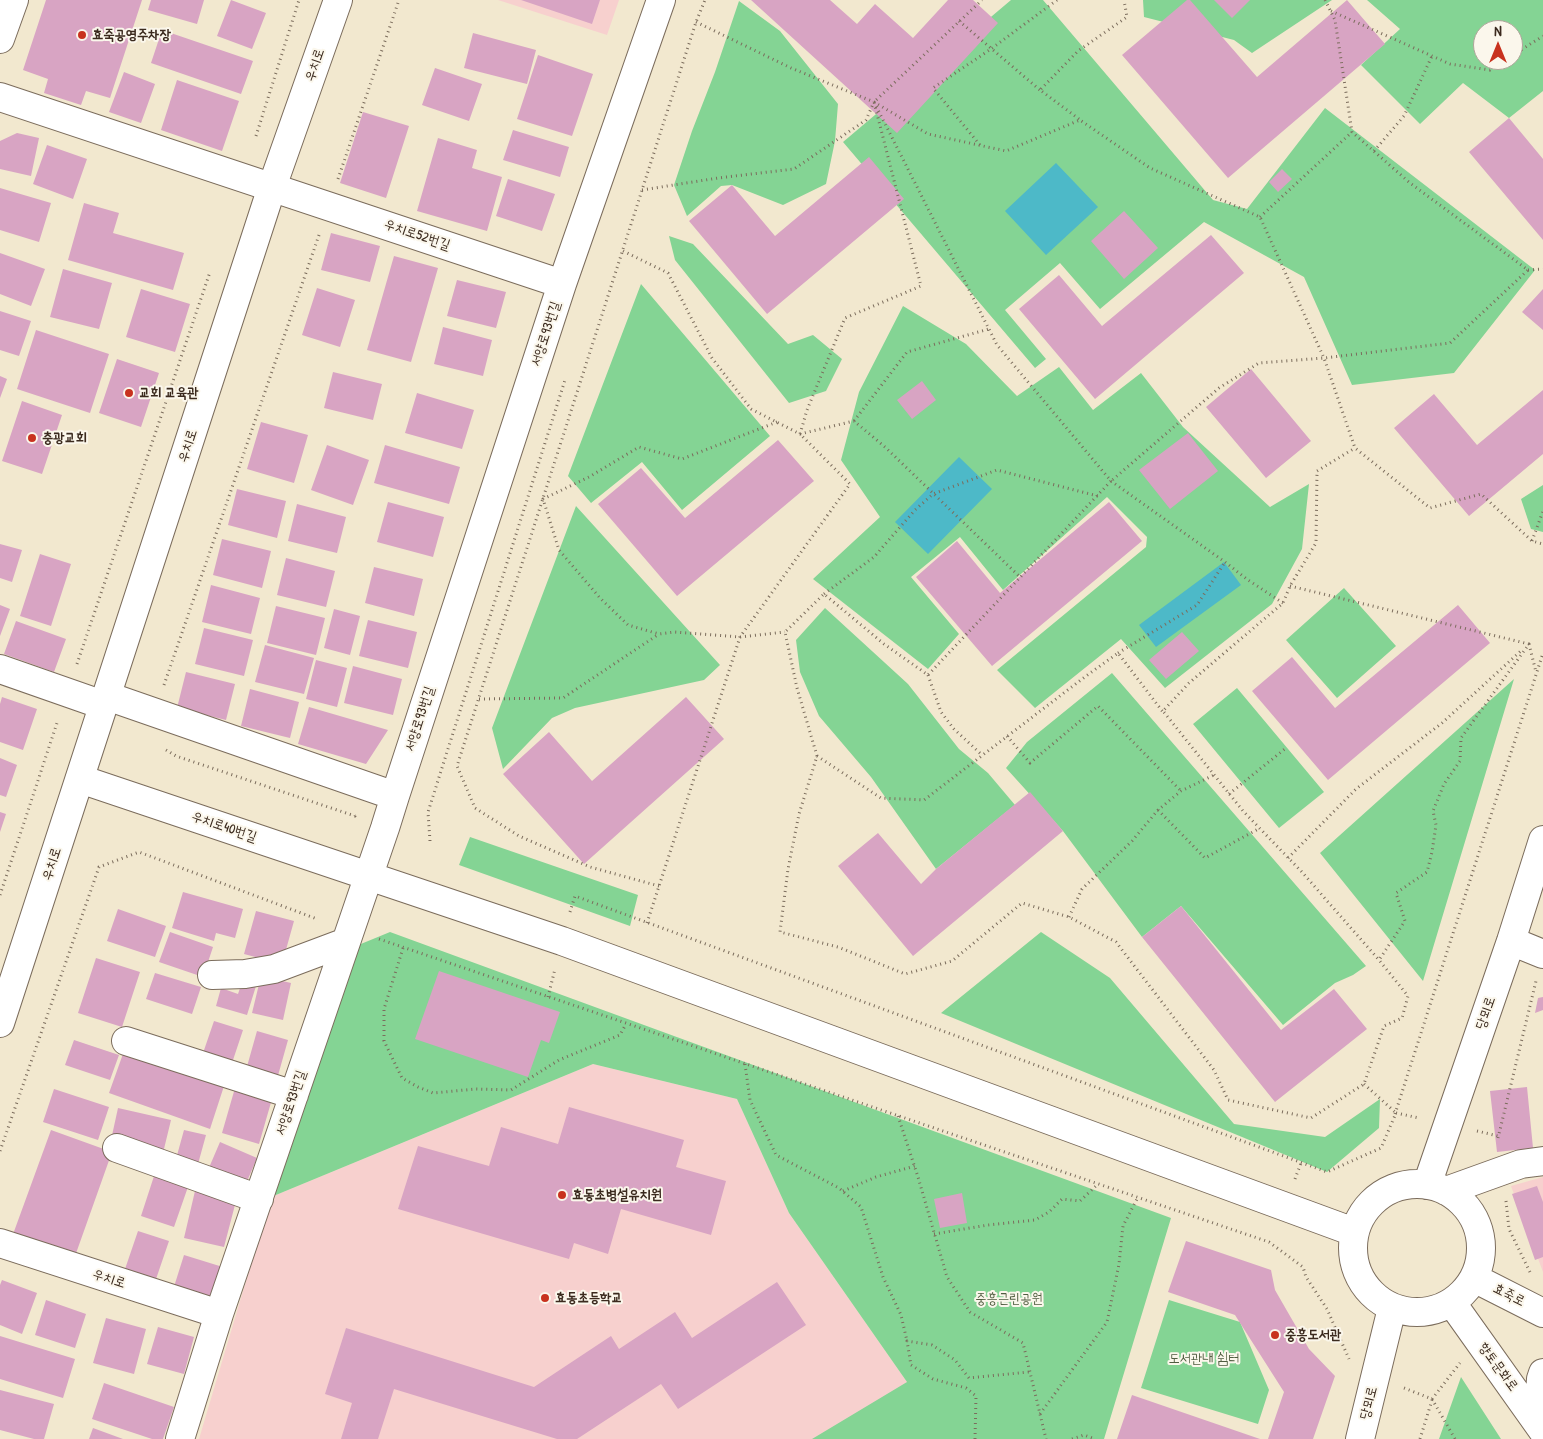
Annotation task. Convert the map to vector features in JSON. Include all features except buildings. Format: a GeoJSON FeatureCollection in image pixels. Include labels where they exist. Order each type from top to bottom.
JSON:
{"type":"FeatureCollection","features":[{"type":"Feature","properties":{"kind":"street"},"geometry":{"type":"LineString","coordinates":[[0,39],[14,0]]}},
{"type":"Feature","properties":{"kind":"street","name":"우치로"},"geometry":{"type":"LineString","coordinates":[[0,1023],[272,187],[338,0]]}},
{"type":"Feature","properties":{"kind":"street","name":"서양로93번길"},"geometry":{"type":"LineString","coordinates":[[180,1439],[219,1314],[385,828],[562,284],[661,0]]}},
{"type":"Feature","properties":{"kind":"street"},"geometry":{"type":"LineString","coordinates":[[0,97],[272,187]]}},
{"type":"Feature","properties":{"kind":"street","name":"우치로52번길"},"geometry":{"type":"LineString","coordinates":[[272,187],[562,284]]}},
{"type":"Feature","properties":{"kind":"street"},"geometry":{"type":"LineString","coordinates":[[0,669],[67,692],[155,713],[395,796]]}},
{"type":"Feature","properties":{"kind":"street","name":"우치로40번길"},"geometry":{"type":"LineString","coordinates":[[80,779],[562,941],[1354,1232]]}},
{"type":"Feature","properties":{"kind":"street","name":"당뫼로"},"geometry":{"type":"LineString","coordinates":[[1437,1188],[1448,1124],[1511,941],[1543,840]]}},
{"type":"Feature","properties":{"kind":"street"},"geometry":{"type":"LineString","coordinates":[[1511,941],[1543,954]]}},
{"type":"Feature","properties":{"kind":"street"},"geometry":{"type":"LineString","coordinates":[[212,975],[244,974],[274,969],[346,942]]}},
{"type":"Feature","properties":{"kind":"street"},"geometry":{"type":"LineString","coordinates":[[126,1041],[294,1095]]}},
{"type":"Feature","properties":{"kind":"street"},"geometry":{"type":"LineString","coordinates":[[118,1148],[259,1199]]}},
{"type":"Feature","properties":{"kind":"street"},"geometry":{"type":"LineString","coordinates":[[1437,1188],[1463,1203],[1475,1219],[1481,1239],[1481,1259],[1474,1278],[1465,1292],[1452,1303],[1433,1311],[1412,1313],[1392,1308],[1376,1299],[1364,1285],[1355,1269],[1352,1250],[1354,1232],[1362,1214],[1374,1200],[1390,1190],[1408,1185],[1437,1188],[1520,1164],[1543,1161]]}},
{"type":"Feature","properties":{"kind":"street","name":"우치로"},"geometry":{"type":"LineString","coordinates":[[0,1243],[219,1314]]}},
{"type":"Feature","properties":{"kind":"street","name":"효죽로"},"geometry":{"type":"LineString","coordinates":[[1474,1278],[1543,1313]]}},
{"type":"Feature","properties":{"kind":"street","name":"향토문화로"},"geometry":{"type":"LineString","coordinates":[[1452,1303],[1543,1431]]}},
{"type":"Feature","properties":{"kind":"street","name":"당뫼로"},"geometry":{"type":"LineString","coordinates":[[1360,1439],[1392,1308]]}},
{"type":"Feature","properties":{"kind":"street"},"geometry":{"type":"LineString","coordinates":[[1543,1373],[1540,1379],[1540,1394],[1543,1406]]}},
{"type":"Feature","properties":{"kind":"path"},"geometry":{"type":"LineString","coordinates":[[243,177],[298,0]]}},
{"type":"Feature","properties":{"kind":"path"},"geometry":{"type":"LineString","coordinates":[[367,786],[354,816],[186,760],[153,742],[155,713],[399,0]]}},
{"type":"Feature","properties":{"kind":"path"},"geometry":{"type":"LineString","coordinates":[[659,886],[590,867],[519,836],[475,808],[457,766],[696,22],[705,0]]}},
{"type":"Feature","properties":{"kind":"path"},"geometry":{"type":"LineString","coordinates":[[642,190],[794,169],[866,120],[874,102],[982,0]]}},
{"type":"Feature","properties":{"kind":"path"},"geometry":{"type":"LineString","coordinates":[[980,146],[933,88],[992,49],[1057,0]]}},
{"type":"Feature","properties":{"kind":"path"},"geometry":{"type":"LineString","coordinates":[[1040,90],[1078,51],[1128,18],[1124,0]]}},
{"type":"Feature","properties":{"kind":"path"},"geometry":{"type":"LineString","coordinates":[[1325,0],[1335,20],[1352,132],[1410,183],[1528,270]]}},
{"type":"Feature","properties":{"kind":"path"},"geometry":{"type":"LineString","coordinates":[[1331,11],[1450,64],[1473,67]]}},
{"type":"Feature","properties":{"kind":"path"},"geometry":{"type":"LineString","coordinates":[[959,21],[1040,90],[1150,168],[1260,217],[1324,358],[1355,448],[1430,508],[1481,494],[1532,541],[1543,544]]}},
{"type":"Feature","properties":{"kind":"path"},"geometry":{"type":"LineString","coordinates":[[696,22],[791,68],[874,102],[928,134],[1006,151],[1080,120]]}},
{"type":"Feature","properties":{"kind":"path"},"geometry":{"type":"LineString","coordinates":[[1523,49],[1543,36]]}},
{"type":"Feature","properties":{"kind":"path"},"geometry":{"type":"LineString","coordinates":[[1374,151],[1404,116],[1432,56]]}},
{"type":"Feature","properties":{"kind":"path"},"geometry":{"type":"LineString","coordinates":[[874,102],[997,344],[1111,481],[1283,603]]}},
{"type":"Feature","properties":{"kind":"path"},"geometry":{"type":"LineString","coordinates":[[800,434],[807,410],[845,318],[921,286],[874,102]]}},
{"type":"Feature","properties":{"kind":"path"},"geometry":{"type":"LineString","coordinates":[[1260,217],[1352,132]]}},
{"type":"Feature","properties":{"kind":"path"},"geometry":{"type":"LineString","coordinates":[[623,251],[668,273],[712,358],[751,409],[800,434],[850,484],[740,637],[647,924]]}},
{"type":"Feature","properties":{"kind":"path"},"geometry":{"type":"LineString","coordinates":[[928,675],[1111,481],[1219,388],[1259,363],[1324,358],[1450,343],[1528,270],[1543,269]]}},
{"type":"Feature","properties":{"kind":"path"},"geometry":{"type":"LineString","coordinates":[[0,895],[67,692],[211,271]]}},
{"type":"Feature","properties":{"kind":"path"},"geometry":{"type":"LineString","coordinates":[[800,434],[854,421],[907,352],[989,330]]}},
{"type":"Feature","properties":{"kind":"path"},"geometry":{"type":"LineString","coordinates":[[430,841],[428,812],[566,378]]}},
{"type":"Feature","properties":{"kind":"path"},"geometry":{"type":"LineString","coordinates":[[854,421],[885,447],[1020,577]]}},
{"type":"Feature","properties":{"kind":"path"},"geometry":{"type":"LineString","coordinates":[[542,499],[589,477],[639,447],[682,459],[777,422]]}},
{"type":"Feature","properties":{"kind":"path"},"geometry":{"type":"LineString","coordinates":[[1163,711],[1189,682],[1283,603],[1290,586],[1316,543],[1317,471],[1355,448]]}},
{"type":"Feature","properties":{"kind":"path"},"geometry":{"type":"LineString","coordinates":[[542,499],[559,550],[600,598],[628,625],[659,634],[674,632],[740,637],[785,632],[824,594],[874,557],[915,510],[934,494],[997,470],[1098,496]]}},
{"type":"Feature","properties":{"kind":"path"},"geometry":{"type":"LineString","coordinates":[[1532,541],[1543,511]]}},
{"type":"Feature","properties":{"kind":"path"},"geometry":{"type":"LineString","coordinates":[[817,756],[881,798],[924,800],[1118,653],[1197,605],[1225,562]]}},
{"type":"Feature","properties":{"kind":"path"},"geometry":{"type":"LineString","coordinates":[[1290,586],[1529,644]]}},
{"type":"Feature","properties":{"kind":"path"},"geometry":{"type":"LineString","coordinates":[[824,594],[884,644],[928,675],[941,712],[954,729],[982,755]]}},
{"type":"Feature","properties":{"kind":"path"},"geometry":{"type":"LineString","coordinates":[[785,632],[797,688],[817,756],[799,814],[788,869],[780,932],[838,947],[905,974],[952,961],[1022,903],[1070,917],[1116,942],[1214,1070],[1228,1100],[1311,1118],[1364,1084],[1384,1026],[1402,1018],[1408,996],[1379,960],[1229,794],[1118,653]]}},
{"type":"Feature","properties":{"kind":"path"},"geometry":{"type":"LineString","coordinates":[[479,699],[563,698],[659,634]]}},
{"type":"Feature","properties":{"kind":"path"},"geometry":{"type":"LineString","coordinates":[[1529,644],[1536,674]]}},
{"type":"Feature","properties":{"kind":"path"},"geometry":{"type":"LineString","coordinates":[[1288,858],[1356,789],[1442,723],[1529,644]]}},
{"type":"Feature","properties":{"kind":"path"},"geometry":{"type":"LineString","coordinates":[[1379,960],[1405,921],[1396,893],[1427,872],[1436,825],[1433,811],[1444,784],[1460,761],[1461,738],[1529,644]]}},
{"type":"Feature","properties":{"kind":"path"},"geometry":{"type":"LineString","coordinates":[[548,997],[575,896],[1327,1172],[1381,1148],[1393,1121],[1543,653]]}},
{"type":"Feature","properties":{"kind":"path"},"geometry":{"type":"LineString","coordinates":[[1007,736],[1030,762],[1098,706],[1181,790]]}},
{"type":"Feature","properties":{"kind":"path"},"geometry":{"type":"LineString","coordinates":[[1229,794],[1286,748]]}},
{"type":"Feature","properties":{"kind":"path"},"geometry":{"type":"LineString","coordinates":[[1070,917],[1082,889],[1132,841],[1158,810],[1181,790],[1214,775]]}},
{"type":"Feature","properties":{"kind":"path"},"geometry":{"type":"LineString","coordinates":[[1158,810],[1206,858],[1260,828]]}},
{"type":"Feature","properties":{"kind":"path"},"geometry":{"type":"LineString","coordinates":[[0,1151],[99,867],[139,852],[317,919]]}},
{"type":"Feature","properties":{"kind":"path"},"geometry":{"type":"LineString","coordinates":[[377,939],[1269,1242]]}},
{"type":"Feature","properties":{"kind":"path"},"geometry":{"type":"LineString","coordinates":[[403,948],[384,1009],[384,1041],[402,1078],[432,1093],[476,1088],[511,1090],[559,1060],[620,1035],[626,1024]]}},
{"type":"Feature","properties":{"kind":"path"},"geometry":{"type":"LineString","coordinates":[[745,1064],[750,1100],[776,1155],[843,1191],[861,1208],[883,1277],[901,1316],[911,1365],[933,1379],[966,1388],[976,1396],[975,1439]]}},
{"type":"Feature","properties":{"kind":"path"},"geometry":{"type":"LineString","coordinates":[[1364,1084],[1395,1113],[1498,1136]]}},
{"type":"Feature","properties":{"kind":"path"},"geometry":{"type":"LineString","coordinates":[[898,1116],[915,1166],[947,1276],[970,1312],[1023,1344],[1029,1372],[1039,1413],[1042,1425],[1046,1439],[1039,1413]]}},
{"type":"Feature","properties":{"kind":"path"},"geometry":{"type":"LineString","coordinates":[[843,1191],[876,1177],[915,1166]]}},
{"type":"Feature","properties":{"kind":"path"},"geometry":{"type":"LineString","coordinates":[[934,1234],[988,1225],[1035,1220],[1049,1212],[1062,1199],[1080,1201],[1098,1184]]}},
{"type":"Feature","properties":{"kind":"path"},"geometry":{"type":"LineString","coordinates":[[1039,1413],[1107,1322],[1119,1264],[1123,1226],[1138,1197]]}},
{"type":"Feature","properties":{"kind":"path"},"geometry":{"type":"LineString","coordinates":[[907,1341],[932,1344],[955,1360],[969,1378],[1029,1372]]}},
{"type":"Feature","properties":{"kind":"path"},"geometry":{"type":"LineString","coordinates":[[1420,1439],[1432,1399],[1455,1439]]}},
{"type":"Feature","properties":{"kind":"path"},"geometry":{"type":"LineString","coordinates":[[1072,1439],[1084,1435],[1095,1439]]}},
{"type":"Feature","properties":{"kind":"shaded area"},"geometry":{"type":"Polygon","coordinates":[[[498,0],[619,0],[607,35],[498,0]]]}},
{"type":"Feature","properties":{"kind":"shaded area","name":"효동초등학교"},"geometry":{"type":"Polygon","coordinates":[[[593,1064],[737,1099],[789,1213],[907,1382],[884,1439],[199,1439],[271,1197],[593,1064]]]}},
{"type":"Feature","properties":{"kind":"shaded area"},"geometry":{"type":"Polygon","coordinates":[[[1543,1177],[1543,1272],[1511,1186],[1543,1177]]]}},
{"type":"Feature","properties":{"kind":"green space"},"geometry":{"type":"Polygon","coordinates":[[[1011,0],[1043,0],[1213,200],[1247,209],[1325,108],[1535,270],[1454,373],[1352,385],[1304,277],[1204,222],[1100,309],[1060,263],[1005,310],[1046,359],[1035,368],[843,142],[1011,0]]]}},
{"type":"Feature","properties":{"kind":"green space"},"geometry":{"type":"Polygon","coordinates":[[[1143,0],[1332,0],[1252,53],[1234,40],[1144,17],[1143,0]]]}},
{"type":"Feature","properties":{"kind":"green space"},"geometry":{"type":"Polygon","coordinates":[[[1367,0],[1543,0],[1543,91],[1509,118],[1463,83],[1420,124],[1361,65],[1400,29],[1367,0]]]}},
{"type":"Feature","properties":{"kind":"green space"},"geometry":{"type":"Polygon","coordinates":[[[739,1],[780,31],[838,104],[835,141],[826,184],[783,205],[732,185],[721,186],[687,216],[674,185],[739,1]]]}},
{"type":"Feature","properties":{"kind":"green space"},"geometry":{"type":"Polygon","coordinates":[[[669,236],[693,244],[788,344],[813,335],[842,359],[826,391],[789,403],[675,260],[669,236]]]}},
{"type":"Feature","properties":{"kind":"green space"},"geometry":{"type":"Polygon","coordinates":[[[641,284],[770,436],[682,510],[642,462],[591,503],[568,476],[641,284]]]}},
{"type":"Feature","properties":{"kind":"green space"},"geometry":{"type":"Polygon","coordinates":[[[903,306],[966,344],[1017,396],[1059,367],[1093,410],[1141,373],[1183,427],[1270,507],[1309,484],[1302,549],[1272,604],[1165,688],[1121,639],[1035,708],[997,670],[1146,547],[1147,537],[1107,497],[1003,590],[960,537],[911,577],[959,634],[928,669],[813,579],[880,517],[841,460],[859,392],[903,306]]]}},
{"type":"Feature","properties":{"kind":"green space"},"geometry":{"type":"Polygon","coordinates":[[[1543,485],[1543,532],[1531,529],[1521,499],[1543,485]]]}},
{"type":"Feature","properties":{"kind":"green space"},"geometry":{"type":"Polygon","coordinates":[[[576,506],[720,665],[704,680],[575,708],[552,718],[503,769],[492,728],[576,506]]]}},
{"type":"Feature","properties":{"kind":"green space"},"geometry":{"type":"Polygon","coordinates":[[[1344,588],[1396,646],[1337,698],[1286,640],[1344,588]]]}},
{"type":"Feature","properties":{"kind":"green space"},"geometry":{"type":"Polygon","coordinates":[[[825,608],[908,684],[959,749],[988,773],[1015,805],[936,869],[871,777],[819,716],[800,672],[796,640],[825,608]]]}},
{"type":"Feature","properties":{"kind":"green space"},"geometry":{"type":"Polygon","coordinates":[[[1112,673],[1366,966],[1353,975],[1335,983],[1283,1025],[1181,906],[1142,937],[1063,831],[1006,768],[1027,742],[1112,673]]]}},
{"type":"Feature","properties":{"kind":"green space"},"geometry":{"type":"Polygon","coordinates":[[[1514,679],[1423,981],[1320,853],[1514,679]]]}},
{"type":"Feature","properties":{"kind":"green space"},"geometry":{"type":"Polygon","coordinates":[[[1237,688],[1324,792],[1279,828],[1193,724],[1237,688]]]}},
{"type":"Feature","properties":{"kind":"green space"},"geometry":{"type":"Polygon","coordinates":[[[470,837],[638,895],[630,926],[459,865],[470,837]]]}},
{"type":"Feature","properties":{"kind":"green space","name":"중흥근린공원"},"geometry":{"type":"Polygon","coordinates":[[[390,932],[1171,1218],[1104,1439],[812,1439],[907,1382],[789,1213],[737,1099],[593,1064],[271,1197],[356,946],[390,932]]]}},
{"type":"Feature","properties":{"kind":"green space"},"geometry":{"type":"Polygon","coordinates":[[[1041,932],[1110,978],[1234,1124],[1325,1137],[1380,1099],[1379,1128],[1327,1172],[941,1013],[1041,932]]]}},
{"type":"Feature","properties":{"kind":"green space","name":"도서관내 쉼터"},"geometry":{"type":"Polygon","coordinates":[[[1169,1300],[1240,1322],[1269,1390],[1258,1424],[1141,1388],[1169,1300]]]}},
{"type":"Feature","properties":{"kind":"green space"},"geometry":{"type":"Polygon","coordinates":[[[1461,1377],[1501,1439],[1439,1439],[1461,1377]]]}},
{"type":"Feature","properties":{"kind":"water"},"geometry":{"type":"Polygon","coordinates":[[[1056,163],[1098,207],[1046,255],[1005,211],[1056,163]]]}},
{"type":"Feature","properties":{"kind":"water"},"geometry":{"type":"Polygon","coordinates":[[[959,457],[992,489],[928,554],[895,522],[959,457]]]}},
{"type":"Feature","properties":{"kind":"water"},"geometry":{"type":"Polygon","coordinates":[[[1224,562],[1241,585],[1156,647],[1139,625],[1224,562]]]}},
{"type":"Feature","properties":{"kind":"place","name":"효죽공영주차장"},"geometry":{"type":"Point","coordinates":[82,35]}},
{"type":"Feature","properties":{"kind":"place","name":"교회 교육관"},"geometry":{"type":"Point","coordinates":[129,393]}},
{"type":"Feature","properties":{"kind":"place","name":"충광교회"},"geometry":{"type":"Point","coordinates":[32,438]}},
{"type":"Feature","properties":{"kind":"place","name":"효동초병설유치원"},"geometry":{"type":"Point","coordinates":[562,1195]}},
{"type":"Feature","properties":{"kind":"place","name":"효동초등학교"},"geometry":{"type":"Point","coordinates":[545,1298]}},
{"type":"Feature","properties":{"kind":"place","name":"중흥도서관"},"geometry":{"type":"Point","coordinates":[1275,1335]}}]}
